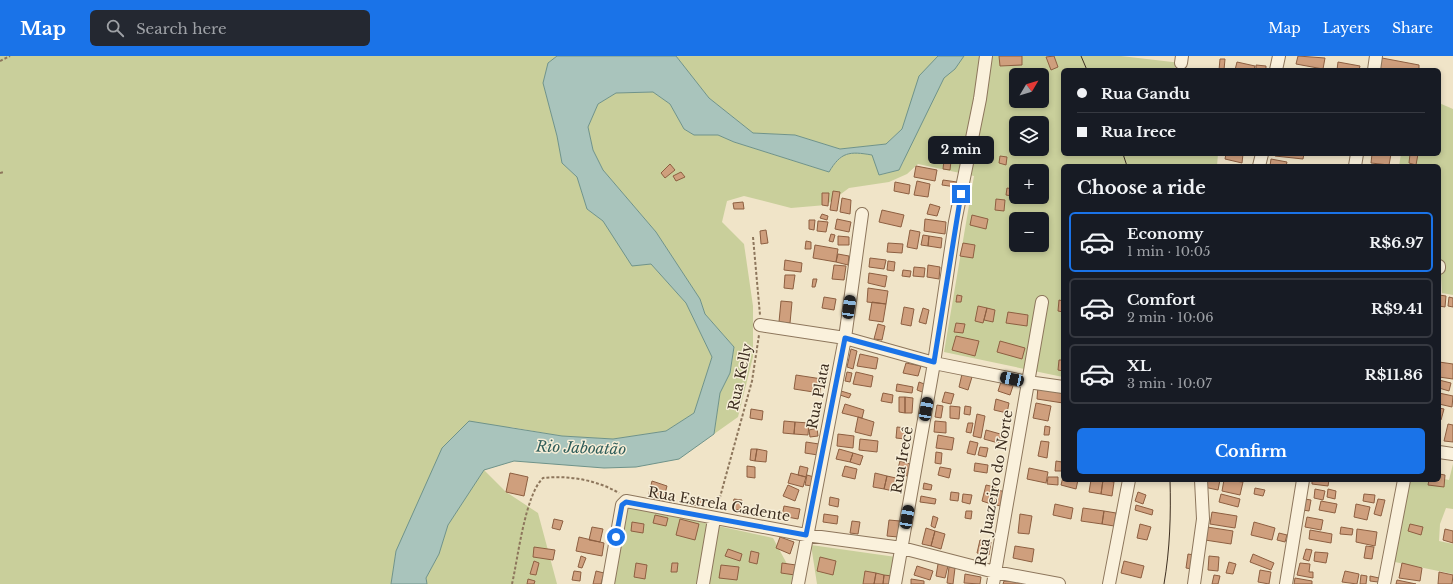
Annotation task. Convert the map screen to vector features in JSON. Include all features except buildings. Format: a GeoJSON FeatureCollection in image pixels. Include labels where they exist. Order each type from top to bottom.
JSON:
{"type":"FeatureCollection","features":[{"type":"Feature","properties":{"kind":"street","name":"Rua Irecê"},"geometry":{"type":"LineString","coordinates":[[895,584],[934,362],[955,222],[980,99],[986,56]]}},
{"type":"Feature","properties":{"kind":"street"},"geometry":{"type":"LineString","coordinates":[[1276,68],[1278,56]]}},
{"type":"Feature","properties":{"kind":"street"},"geometry":{"type":"LineString","coordinates":[[1374,68],[1376,56]]}},
{"type":"Feature","properties":{"kind":"street","name":"Rua Plata"},"geometry":{"type":"LineString","coordinates":[[798,584],[806,535],[845,338],[862,214]]}},
{"type":"Feature","properties":{"kind":"street","name":"Rua Juazeiro do Norte"},"geometry":{"type":"LineString","coordinates":[[994,578],[1042,302]]}},
{"type":"Feature","properties":{"kind":"street"},"geometry":{"type":"LineString","coordinates":[[760,325],[845,338],[934,362],[1028,382],[1061,387]]}},
{"type":"Feature","properties":{"kind":"street"},"geometry":{"type":"LineString","coordinates":[[1441,452],[1453,454]]}},
{"type":"Feature","properties":{"kind":"street"},"geometry":{"type":"LineString","coordinates":[[1109,584],[1129,482]]}},
{"type":"Feature","properties":{"kind":"street"},"geometry":{"type":"LineString","coordinates":[[1194,584],[1203,519],[1202,482]]}},
{"type":"Feature","properties":{"kind":"street"},"geometry":{"type":"LineString","coordinates":[[1286,584],[1303,482]]}},
{"type":"Feature","properties":{"kind":"street"},"geometry":{"type":"LineString","coordinates":[[1384,584],[1404,482]]}},
{"type":"Feature","properties":{"kind":"street"},"geometry":{"type":"LineString","coordinates":[[608,584],[622,505],[626,502]]}},
{"type":"Feature","properties":{"kind":"street","name":"Rua Estrela Cadente"},"geometry":{"type":"LineString","coordinates":[[626,502],[806,535],[902,548],[994,578],[1059,584]]}},
{"type":"Feature","properties":{"kind":"street"},"geometry":{"type":"LineString","coordinates":[[703,584],[714,518]]}},
{"type":"Feature","properties":{"kind":"path"},"geometry":{"type":"LineString","coordinates":[[0,61],[10,56]]}},
{"type":"Feature","properties":{"kind":"path"},"geometry":{"type":"LineString","coordinates":[[0,173],[4,172]]}},
{"type":"Feature","properties":{"kind":"path","name":"Rua Kelly"},"geometry":{"type":"LineString","coordinates":[[714,518],[721,487],[752,381],[760,325],[753,237]]}},
{"type":"Feature","properties":{"kind":"path"},"geometry":{"type":"LineString","coordinates":[[512,584],[529,505],[538,482],[543,478],[578,479],[602,485],[624,496],[626,502]]}},
{"type":"Feature","properties":{"kind":"green space"},"geometry":{"type":"Polygon","coordinates":[[[0,56],[557,56],[548,63],[543,83],[557,136],[562,163],[577,177],[587,209],[603,221],[617,241],[651,264],[686,303],[712,357],[694,413],[666,431],[613,439],[562,436],[510,427],[396,551],[391,584],[0,584],[0,56]]]}},
{"type":"Feature","properties":{"kind":"green space"},"geometry":{"type":"Polygon","coordinates":[[[676,56],[1121,56],[1181,63],[1175,68],[1061,68],[1061,156],[1218,156],[1217,164],[1061,164],[1061,377],[944,352],[974,176],[918,164],[907,174],[889,182],[849,188],[826,205],[791,208],[744,196],[727,201],[722,222],[744,244],[753,306],[753,357],[738,417],[714,434],[720,393],[730,373],[734,347],[705,314],[700,299],[656,232],[603,170],[593,150],[588,127],[598,104],[616,93],[653,92],[670,104],[684,129],[694,135],[718,135],[734,142],[829,172],[838,160],[847,154],[857,153],[872,155],[880,175],[899,170],[904,161],[908,111],[902,129],[886,144],[840,149],[795,135],[753,133],[709,98],[676,56]]]}},
{"type":"Feature","properties":{"kind":"green space"},"geometry":{"type":"Polygon","coordinates":[[[1441,104],[1453,109],[1453,295],[1442,293],[1441,164],[1399,164],[1401,156],[1441,156],[1441,104]]]}},
{"type":"Feature","properties":{"kind":"green space"},"geometry":{"type":"Polygon","coordinates":[[[1453,464],[1453,509],[1446,508],[1440,524],[1439,541],[1453,544],[1453,574],[1390,561],[1408,482],[1441,482],[1441,478],[1449,480],[1453,464]]]}},
{"type":"Feature","properties":{"kind":"green space"},"geometry":{"type":"Polygon","coordinates":[[[484,470],[506,492],[538,513],[557,584],[427,584],[426,578],[439,554],[448,525],[484,470]]]}},
{"type":"Feature","properties":{"kind":"green space"},"geometry":{"type":"Polygon","coordinates":[[[622,505],[773,538],[793,575],[791,584],[611,584],[622,505]]]}},
{"type":"Feature","properties":{"kind":"green space"},"geometry":{"type":"Polygon","coordinates":[[[811,545],[896,557],[890,584],[817,584],[811,545]]]}},
{"type":"Feature","properties":{"kind":"water","name":"Rio Jaboatão"},"geometry":{"type":"Polygon","coordinates":[[[557,56],[676,56],[709,98],[753,133],[795,135],[840,149],[886,144],[902,129],[919,76],[938,56],[964,56],[955,69],[944,78],[899,170],[879,175],[872,155],[857,153],[846,154],[833,165],[829,172],[734,142],[718,135],[694,135],[684,129],[670,104],[653,92],[616,93],[598,104],[588,127],[593,150],[603,170],[656,232],[700,299],[705,314],[734,347],[730,373],[720,393],[714,434],[679,459],[636,467],[604,468],[514,461],[484,470],[448,525],[439,554],[426,578],[427,584],[391,584],[396,551],[442,448],[469,421],[562,436],[613,439],[666,431],[694,413],[712,357],[686,303],[651,264],[632,266],[603,221],[587,209],[577,177],[562,163],[557,136],[543,83],[548,63],[557,56]]]}},
{"type":"Feature","properties":{"kind":"tram line"},"geometry":{"type":"LineString","coordinates":[[1081,56],[1086,68]]}},
{"type":"Feature","properties":{"kind":"tram line"},"geometry":{"type":"LineString","coordinates":[[1124,156],[1126,164]]}},
{"type":"Feature","properties":{"kind":"tram line"},"geometry":{"type":"LineString","coordinates":[[1164,584],[1170,532],[1170,482]]}},
{"type":"Feature","properties":{"kind":"route"},"geometry":{"type":"LineString","coordinates":[[616,537],[622,505],[626,502],[806,535],[845,338],[934,362],[955,222],[961,194]]}}]}
